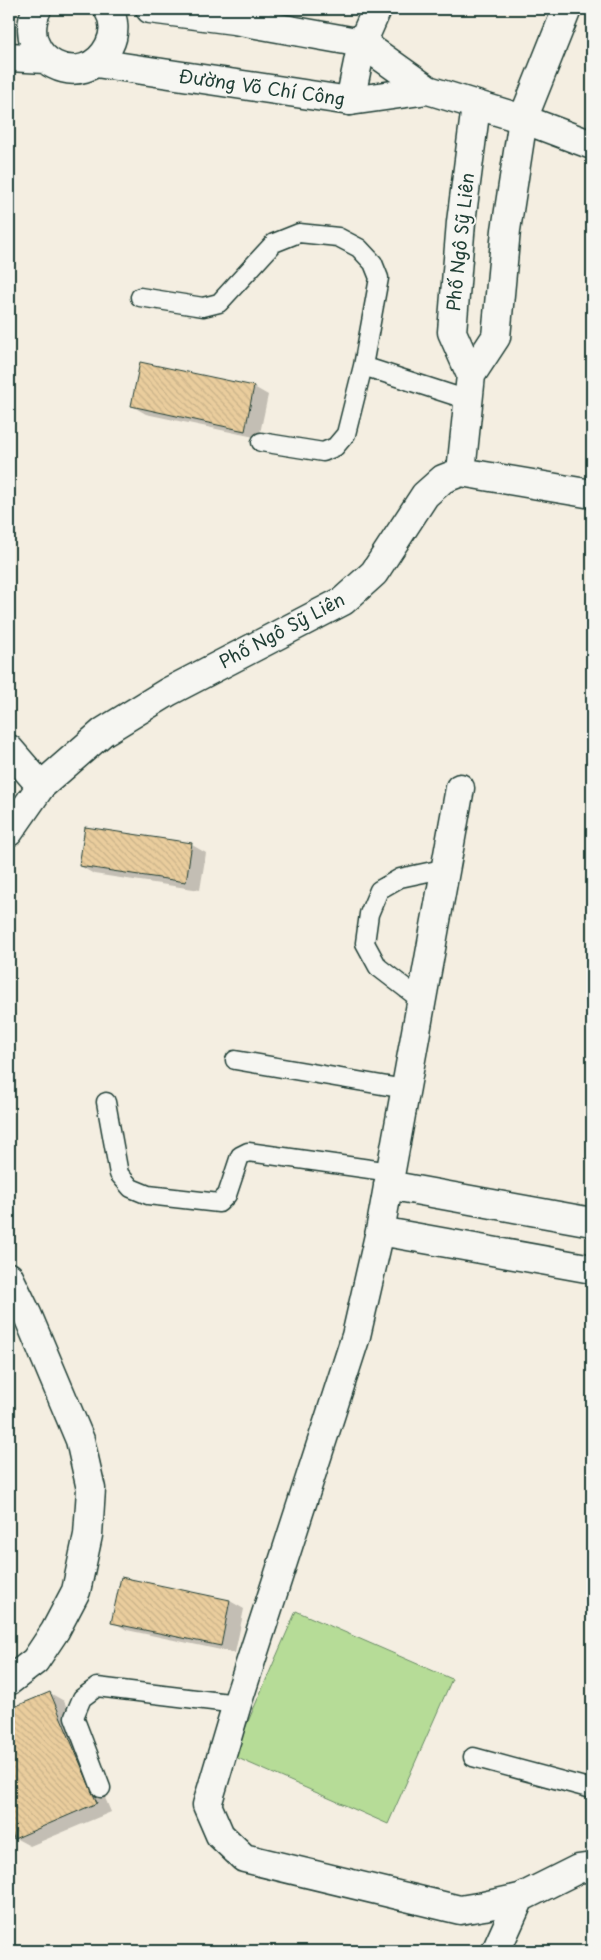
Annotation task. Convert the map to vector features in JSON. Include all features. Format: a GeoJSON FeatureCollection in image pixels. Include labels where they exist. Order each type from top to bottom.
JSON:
{"type":"FeatureCollection","features":[{"type":"Feature","properties":{"kind":"street"},"geometry":{"type":"LineString","coordinates":[[37,9],[32,22],[32,36],[36,49],[45,59],[57,67],[69,70],[83,68],[96,63],[105,54],[112,41],[114,28],[112,15],[108,9]]}},
{"type":"Feature","properties":{"kind":"street","name":"Đường Võ Chí Công"},"geometry":{"type":"LineString","coordinates":[[150,9],[234,20],[362,43],[428,90],[523,119],[592,145]]}},
{"type":"Feature","properties":{"kind":"street"},"geometry":{"type":"LineString","coordinates":[[350,101],[362,43],[377,9]]}},
{"type":"Feature","properties":{"kind":"street","name":"Phố Ngô Sỹ Liên"},"geometry":{"type":"LineString","coordinates":[[9,832],[41,786],[104,732],[168,692],[344,601],[374,573],[425,495],[443,479],[461,472],[470,387],[496,337],[506,230],[523,119],[567,9]]}},
{"type":"Feature","properties":{"kind":"street"},"geometry":{"type":"LineString","coordinates":[[9,57],[45,59]]}},
{"type":"Feature","properties":{"kind":"street","name":"Đường Võ Chí Công"},"geometry":{"type":"LineString","coordinates":[[96,63],[350,101],[428,90]]}},
{"type":"Feature","properties":{"kind":"street","name":"Phố Ngô Sỹ Liên"},"geometry":{"type":"LineString","coordinates":[[470,387],[452,332],[461,222],[476,106]]}},
{"type":"Feature","properties":{"kind":"street"},"geometry":{"type":"LineString","coordinates":[[461,472],[592,494]]}},
{"type":"Feature","properties":{"kind":"street"},"geometry":{"type":"LineString","coordinates":[[9,749],[41,786]]}},
{"type":"Feature","properties":{"kind":"street"},"geometry":{"type":"LineString","coordinates":[[460,788],[380,1231],[356,1336],[237,1704],[207,1804],[220,1835],[244,1858],[460,1910],[520,1898],[578,1869],[592,1867]]}},
{"type":"Feature","properties":{"kind":"street"},"geometry":{"type":"LineString","coordinates":[[389,1178],[592,1222]]}},
{"type":"Feature","properties":{"kind":"street"},"geometry":{"type":"LineString","coordinates":[[380,1231],[592,1269]]}},
{"type":"Feature","properties":{"kind":"street"},"geometry":{"type":"LineString","coordinates":[[9,1277],[27,1314],[80,1440],[91,1489],[88,1535],[76,1591],[55,1631],[35,1661],[9,1681]]}},
{"type":"Feature","properties":{"kind":"street"},"geometry":{"type":"LineString","coordinates":[[496,1951],[520,1898]]}},
{"type":"Feature","properties":{"kind":"lane"},"geometry":{"type":"LineString","coordinates":[[140,297],[202,307],[219,303],[274,243],[299,233],[338,237],[359,248],[373,263],[379,278],[363,366],[346,434],[335,448],[323,452],[261,442]]}},
{"type":"Feature","properties":{"kind":"lane"},"geometry":{"type":"LineString","coordinates":[[363,366],[470,387]]}},
{"type":"Feature","properties":{"kind":"lane"},"geometry":{"type":"LineString","coordinates":[[421,1000],[378,967],[365,943],[368,914],[379,890],[400,878],[446,868]]}},
{"type":"Feature","properties":{"kind":"lane"},"geometry":{"type":"LineString","coordinates":[[235,1060],[405,1089]]}},
{"type":"Feature","properties":{"kind":"lane"},"geometry":{"type":"LineString","coordinates":[[106,1102],[119,1174],[131,1188],[148,1196],[220,1203],[227,1195],[240,1156],[248,1152],[389,1178]]}},
{"type":"Feature","properties":{"kind":"lane"},"geometry":{"type":"LineString","coordinates":[[101,1788],[74,1717],[82,1698],[97,1688],[237,1704]]}},
{"type":"Feature","properties":{"kind":"lane"},"geometry":{"type":"LineString","coordinates":[[473,1757],[592,1789]]}},
{"type":"Feature","properties":{"kind":"green space"},"geometry":{"type":"Polygon","coordinates":[[[296,1611],[452,1679],[388,1824],[233,1756],[296,1611]]]}},
{"type":"Feature","properties":{"kind":"building"},"geometry":{"type":"Polygon","coordinates":[[[140,362],[254,386],[245,431],[131,406],[140,362]]]}},
{"type":"Feature","properties":{"kind":"building"},"geometry":{"type":"Polygon","coordinates":[[[85,827],[192,843],[186,882],[79,866],[85,827]]]}},
{"type":"Feature","properties":{"kind":"building"},"geometry":{"type":"Polygon","coordinates":[[[121,1577],[230,1600],[221,1646],[111,1623],[121,1577]]]}},
{"type":"Feature","properties":{"kind":"building"},"geometry":{"type":"Polygon","coordinates":[[[50,1692],[97,1803],[14,1839],[9,1826],[9,1709],[50,1692]]]}}]}
